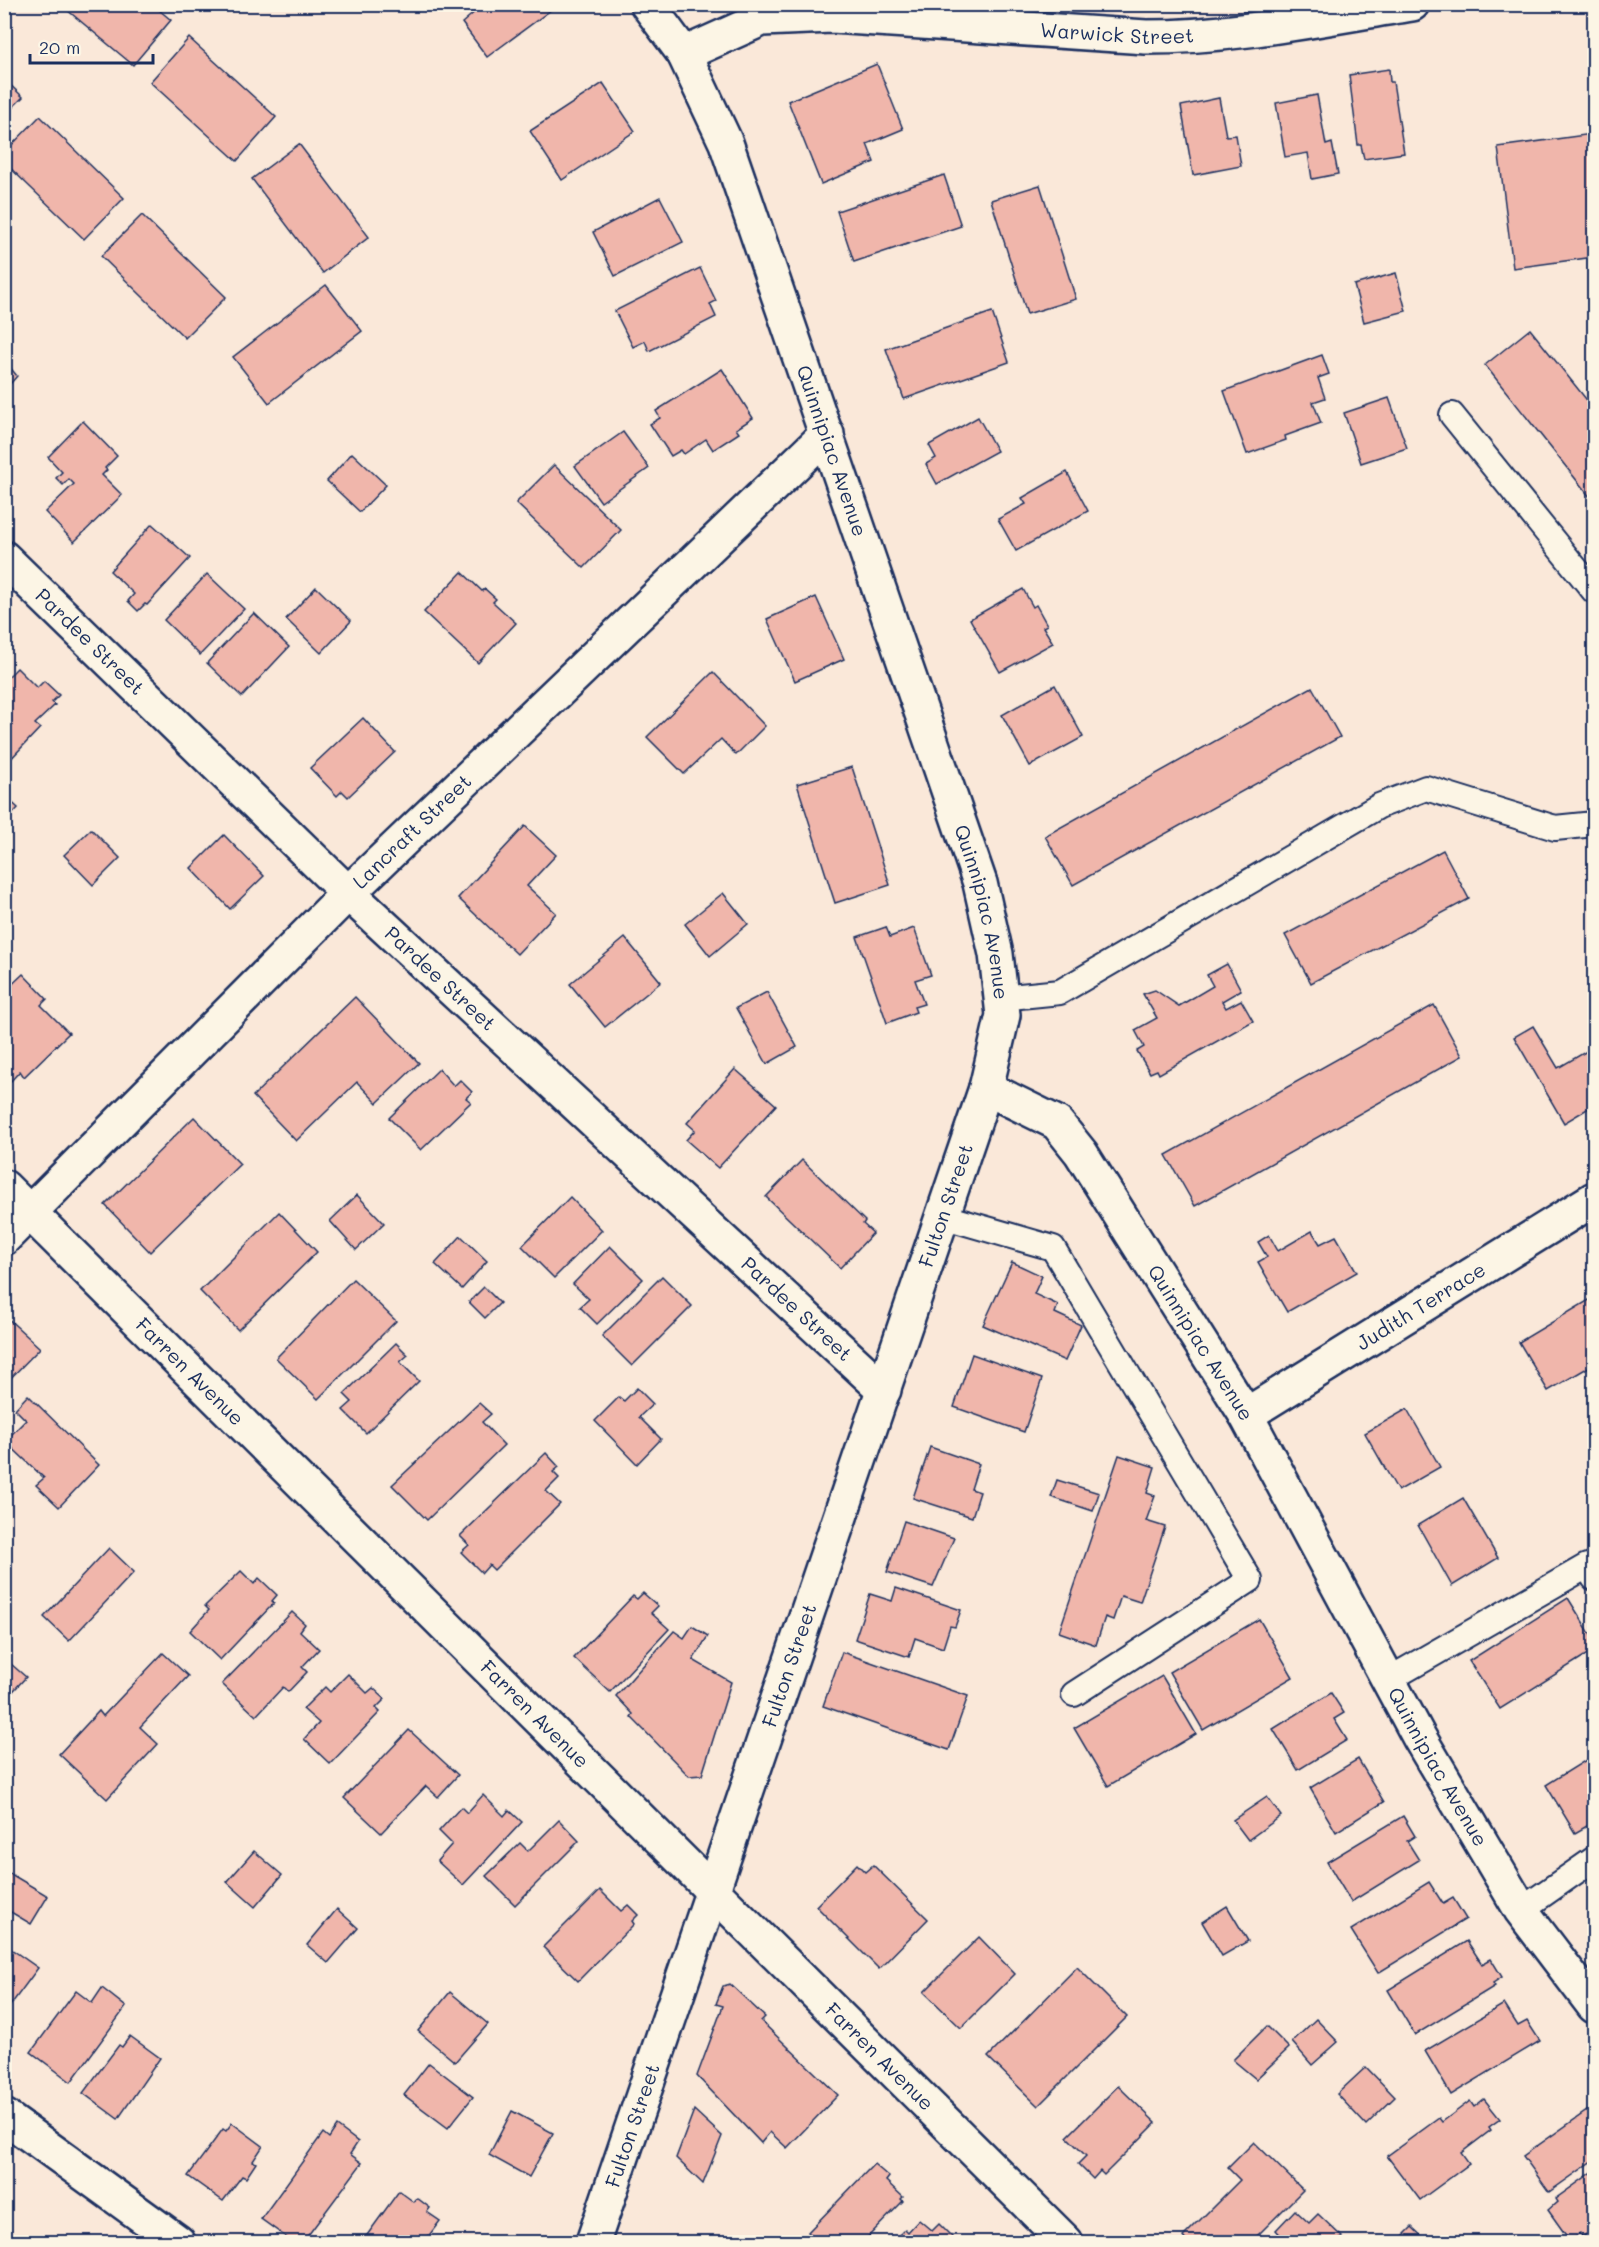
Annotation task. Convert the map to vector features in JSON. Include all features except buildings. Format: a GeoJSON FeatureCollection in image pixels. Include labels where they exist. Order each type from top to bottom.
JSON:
{"type":"FeatureCollection","features":[{"type":"Feature","properties":{"kind":"street","name":"Quinnipiac Avenue"},"geometry":{"type":"LineString","coordinates":[[647,4],[684,54],[726,143],[981,883],[996,954],[1003,1015],[986,1088],[1057,1123],[1069,1138],[1246,1415],[1388,1680],[1521,1910],[1594,2006]]}},
{"type":"Feature","properties":{"kind":"street","name":"Warwick Street"},"geometry":{"type":"LineString","coordinates":[[684,54],[762,19],[791,16],[832,16],[1146,37],[1189,37],[1237,33],[1412,4]]}},
{"type":"Feature","properties":{"kind":"street","name":"Lancraft Street"},"geometry":{"type":"LineString","coordinates":[[4,1238],[348,893],[827,434]]}},
{"type":"Feature","properties":{"kind":"street","name":"Pardee Street"},"geometry":{"type":"LineString","coordinates":[[4,558],[348,893],[884,1390]]}},
{"type":"Feature","properties":{"kind":"street","name":"Fulton Street"},"geometry":{"type":"LineString","coordinates":[[593,2242],[986,1088]]}},
{"type":"Feature","properties":{"kind":"street","name":"Farren Avenue"},"geometry":{"type":"LineString","coordinates":[[4,1187],[1066,2242]]}},
{"type":"Feature","properties":{"kind":"street","name":"Judith Terrace"},"geometry":{"type":"LineString","coordinates":[[1246,1415],[1594,1199]]}},
{"type":"Feature","properties":{"kind":"street"},"geometry":{"type":"LineString","coordinates":[[4,2116],[177,2242]]}},
{"type":"Feature","properties":{"kind":"lane"},"geometry":{"type":"LineString","coordinates":[[1452,415],[1594,591]]}},
{"type":"Feature","properties":{"kind":"lane"},"geometry":{"type":"LineString","coordinates":[[1001,998],[1060,992],[1379,806],[1426,788],[1555,828],[1594,824]]}},
{"type":"Feature","properties":{"kind":"lane"},"geometry":{"type":"LineString","coordinates":[[942,1216],[1053,1248],[1250,1580],[1074,1694]]}},
{"type":"Feature","properties":{"kind":"lane"},"geometry":{"type":"LineString","coordinates":[[1388,1680],[1587,1566],[1594,1578]]}},
{"type":"Feature","properties":{"kind":"lane"},"geometry":{"type":"LineString","coordinates":[[1521,1910],[1594,1859]]}}]}
